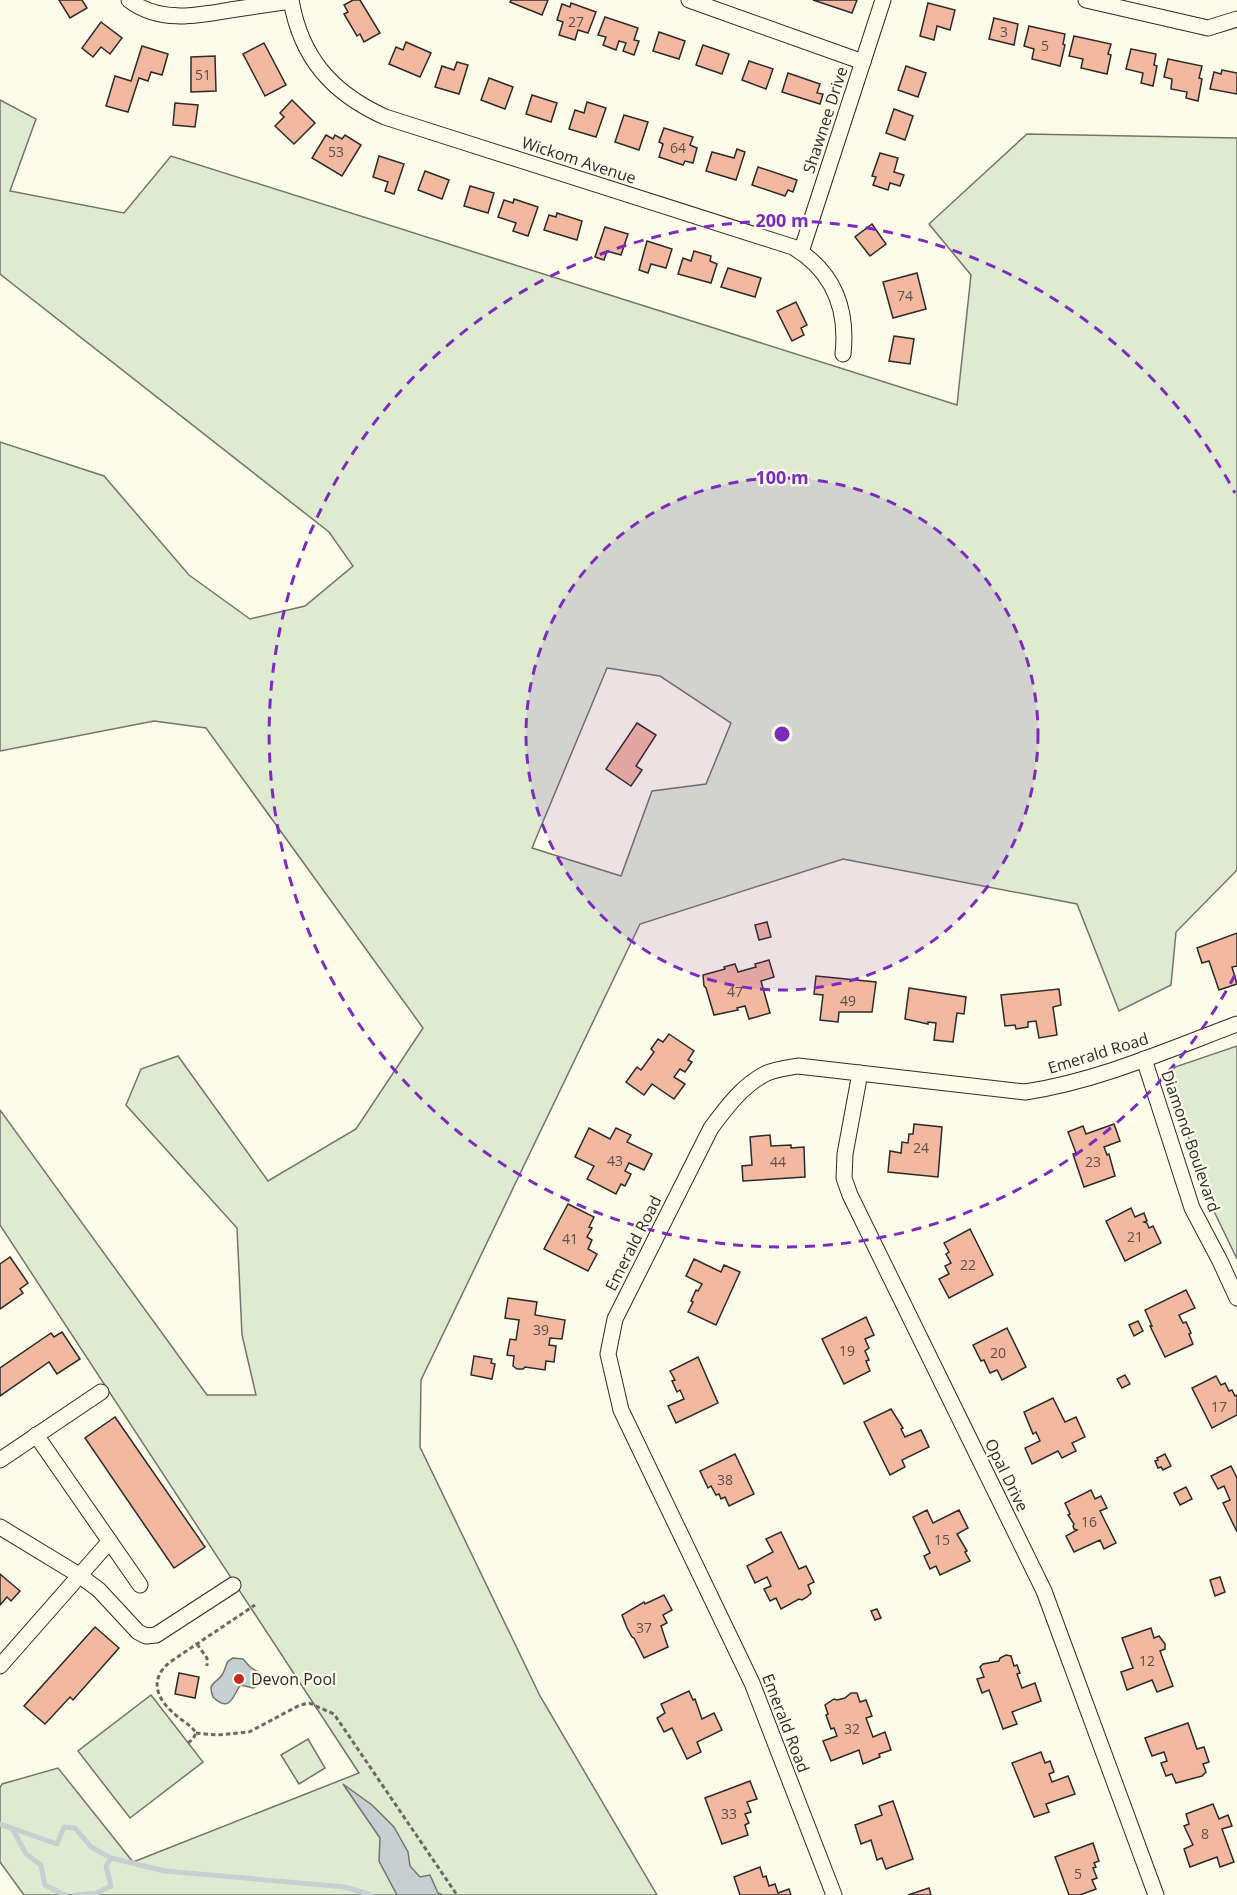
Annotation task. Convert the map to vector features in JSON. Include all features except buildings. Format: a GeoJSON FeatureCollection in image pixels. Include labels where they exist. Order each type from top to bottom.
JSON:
{"type":"FeatureCollection","features":[{"type":"Feature","properties":{"kind":"street"},"geometry":{"type":"LineString","coordinates":[[129,0],[152,12],[190,17],[291,0]]}},
{"type":"Feature","properties":{"kind":"street","name":"Wickom Avenue"},"geometry":{"type":"LineString","coordinates":[[291,0],[296,25],[322,73],[340,91],[362,106],[385,117],[793,247],[801,252],[829,280],[839,301],[844,321],[843,354]]}},
{"type":"Feature","properties":{"kind":"street"},"geometry":{"type":"LineString","coordinates":[[689,0],[863,62]]}},
{"type":"Feature","properties":{"kind":"street","name":"Shawnee Drive"},"geometry":{"type":"LineString","coordinates":[[801,252],[884,0]]}},
{"type":"Feature","properties":{"kind":"street"},"geometry":{"type":"LineString","coordinates":[[1086,0],[1208,28],[1237,19]]}},
{"type":"Feature","properties":{"kind":"street","name":"Emerald Road"},"geometry":{"type":"LineString","coordinates":[[834,1895],[752,1683],[621,1410],[608,1354],[615,1319],[711,1128],[747,1087],[767,1073],[798,1066],[1025,1092],[1055,1087],[1144,1059],[1237,1024]]}},
{"type":"Feature","properties":{"kind":"street","name":"Diamond Boulevard"},"geometry":{"type":"LineString","coordinates":[[1144,1059],[1192,1208],[1237,1298]]}},
{"type":"Feature","properties":{"kind":"street","name":"Opal Drive"},"geometry":{"type":"LineString","coordinates":[[860,1073],[844,1178],[850,1195],[1044,1591],[1156,1895]]}},
{"type":"Feature","properties":{"kind":"street"},"geometry":{"type":"LineString","coordinates":[[0,1460],[101,1392]]}},
{"type":"Feature","properties":{"kind":"street"},"geometry":{"type":"LineString","coordinates":[[36,1435],[140,1585]]}},
{"type":"Feature","properties":{"kind":"street"},"geometry":{"type":"LineString","coordinates":[[0,1527],[79,1575],[99,1590],[138,1632],[146,1636],[156,1635],[233,1585]]}},
{"type":"Feature","properties":{"kind":"street"},"geometry":{"type":"LineString","coordinates":[[0,1666],[109,1542]]}},
{"type":"Feature","properties":{"kind":"path"},"geometry":{"type":"LineString","coordinates":[[196,1733],[193,1728],[174,1714],[161,1698],[156,1678],[161,1669],[255,1605]]}},
{"type":"Feature","properties":{"kind":"path"},"geometry":{"type":"LineString","coordinates":[[197,1644],[207,1658],[207,1666]]}},
{"type":"Feature","properties":{"kind":"path"},"geometry":{"type":"LineString","coordinates":[[196,1733],[217,1735],[249,1732],[300,1705],[309,1703],[334,1714],[457,1895]]}},
{"type":"Feature","properties":{"kind":"path"},"geometry":{"type":"LineString","coordinates":[[188,1743],[196,1733]]}},
{"type":"Feature","properties":{"kind":"green space"},"geometry":{"type":"Polygon","coordinates":[[[0,100],[36,119],[10,191],[124,213],[171,156],[957,405],[971,275],[929,224],[1027,134],[1237,138],[1237,870],[1176,932],[1171,985],[1119,1011],[1077,904],[843,859],[640,924],[421,1380],[420,1447],[540,1696],[657,1895],[24,1895],[0,1862],[0,1788],[2,1784],[58,1768],[133,1862],[359,1773],[0,1225],[0,1110],[207,1395],[256,1395],[242,1335],[237,1228],[126,1105],[141,1069],[178,1056],[268,1181],[356,1129],[423,1028],[206,728],[154,721],[0,751],[0,442],[104,476],[189,575],[250,619],[305,606],[353,566],[329,532],[0,274],[0,100]],[[607,668],[532,848],[621,876],[652,791],[706,784],[731,723],[660,676],[607,668]]]}},
{"type":"Feature","properties":{"kind":"green space"},"geometry":{"type":"Polygon","coordinates":[[[1237,1046],[1237,1259],[1210,1203],[1169,1078],[1175,1067],[1237,1046]]]}},
{"type":"Feature","properties":{"kind":"green space"},"geometry":{"type":"Polygon","coordinates":[[[151,1695],[203,1762],[130,1818],[78,1751],[151,1695]]]}},
{"type":"Feature","properties":{"kind":"green space"},"geometry":{"type":"Polygon","coordinates":[[[308,1739],[325,1768],[299,1784],[281,1755],[308,1739]]]}},
{"type":"Feature","properties":{"kind":"shaded area","name":"Devon Pool"},"geometry":{"type":"Polygon","coordinates":[[[233,1658],[243,1659],[251,1668],[259,1672],[261,1679],[260,1683],[253,1688],[241,1685],[231,1700],[224,1704],[213,1697],[211,1688],[222,1675],[228,1661],[233,1658]]]}},
{"type":"Feature","properties":{"kind":"shaded area"},"geometry":{"type":"Polygon","coordinates":[[[343,1784],[372,1805],[394,1827],[408,1852],[410,1866],[420,1877],[430,1875],[438,1893],[443,1895],[397,1895],[379,1861],[380,1838],[343,1784]]]}},
{"type":"Feature","properties":{"kind":"waterway"},"geometry":{"type":"LineString","coordinates":[[0,1824],[57,1844],[64,1827],[75,1828],[91,1847],[111,1858],[165,1871],[345,1887],[371,1895]]}},
{"type":"Feature","properties":{"kind":"waterway"},"geometry":{"type":"LineString","coordinates":[[12,1828],[26,1854],[41,1865],[45,1885],[65,1895]]}},
{"type":"Feature","properties":{"kind":"waterway"},"geometry":{"type":"LineString","coordinates":[[75,1895],[97,1893],[111,1886],[106,1866],[111,1858]]}},
{"type":"Feature","properties":{"kind":"place","name":"Devon Pool"},"geometry":{"type":"Point","coordinates":[239,1679]}}]}
